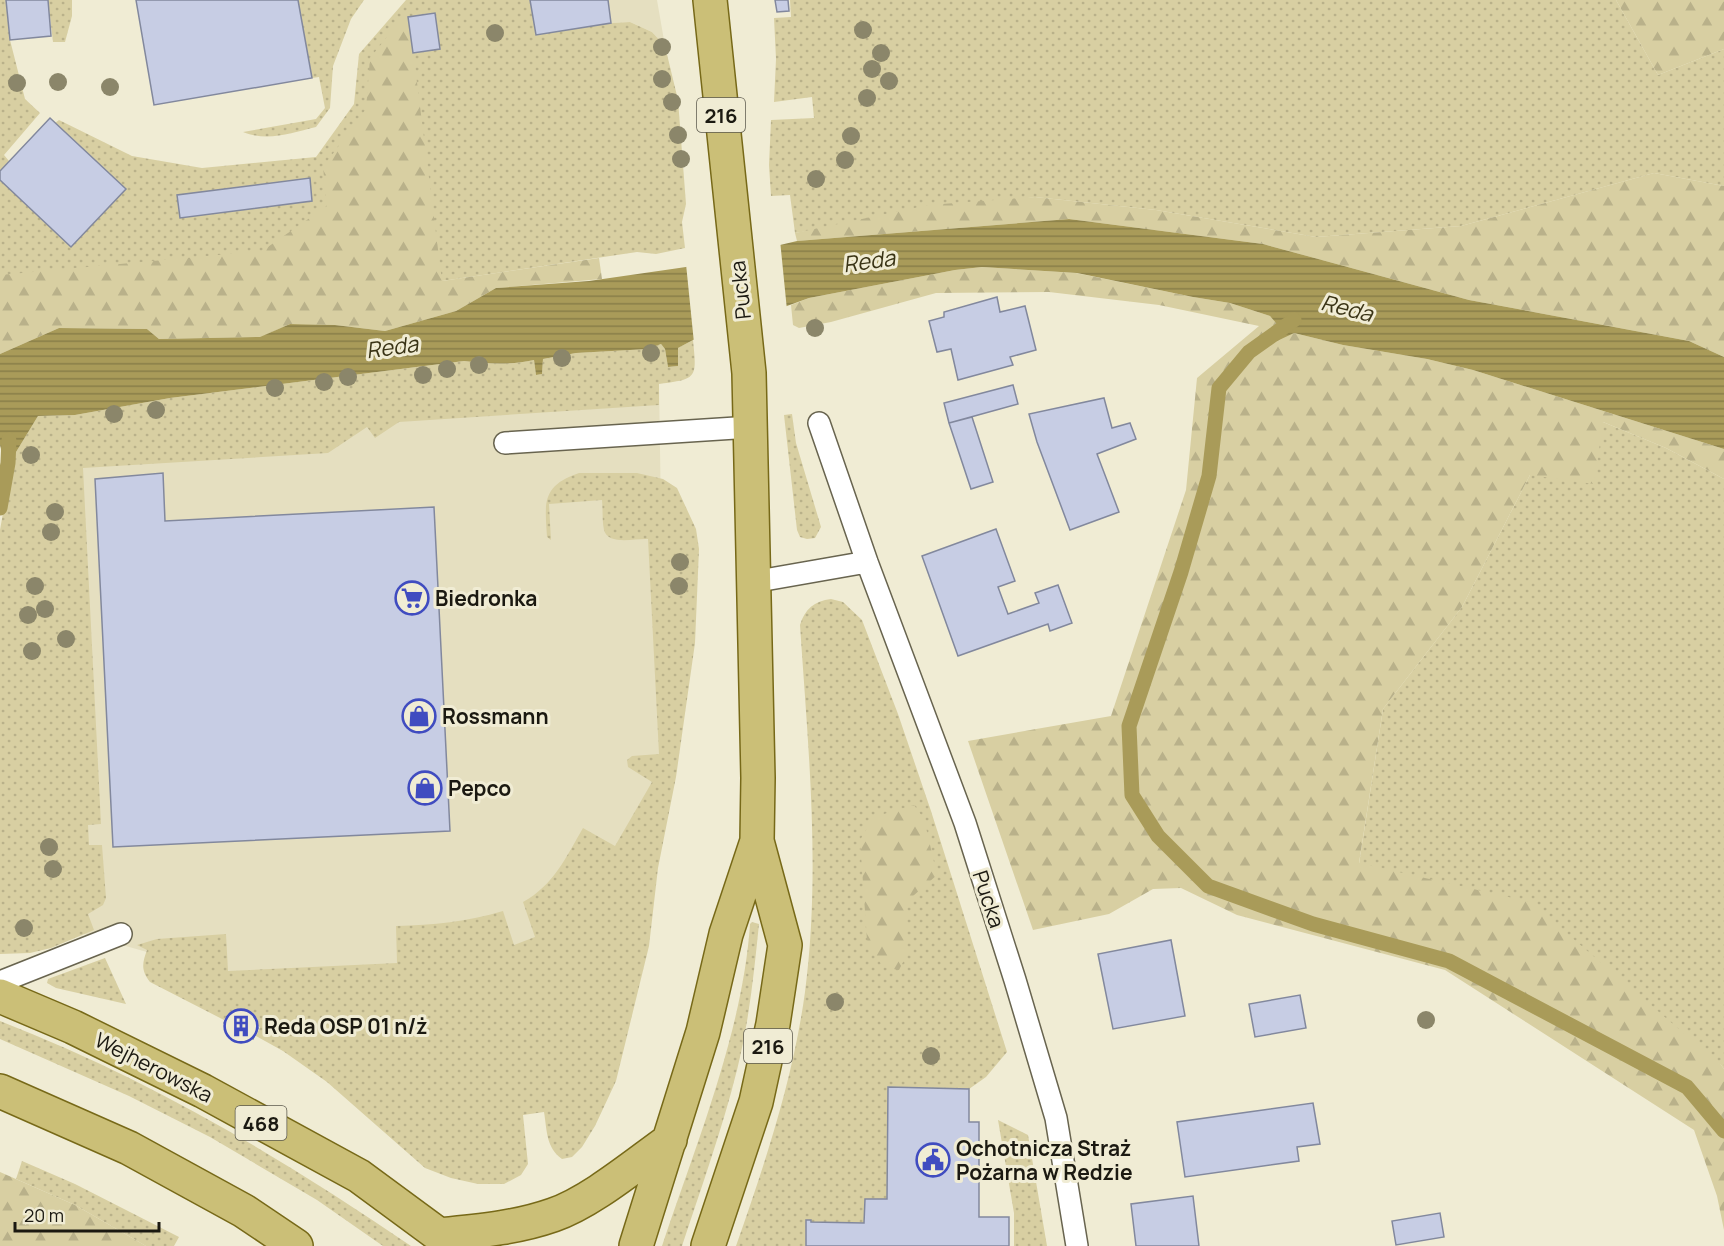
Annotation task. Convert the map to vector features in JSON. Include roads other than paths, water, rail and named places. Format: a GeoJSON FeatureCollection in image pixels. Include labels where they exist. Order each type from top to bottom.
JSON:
{"type":"FeatureCollection","features":[{"type":"Feature","properties":{"kind":"main road","name":"Pucka"},"geometry":{"type":"LineString","coordinates":[[708,1246],[756,1102],[773,1024],[785,945],[757,841],[758,778],[749,374],[710,0]]}},
{"type":"Feature","properties":{"kind":"main road","name":"Pucka"},"geometry":{"type":"LineString","coordinates":[[636,1246],[703,1032],[726,934],[757,841]]}},
{"type":"Feature","properties":{"kind":"main road","name":"Wejherowska"},"geometry":{"type":"LineString","coordinates":[[0,996],[74,1027],[203,1091],[358,1176],[447,1240]]}},
{"type":"Feature","properties":{"kind":"main road"},"geometry":{"type":"LineString","coordinates":[[0,1091],[129,1148],[244,1211],[296,1246]]}},
{"type":"Feature","properties":{"kind":"main road"},"geometry":{"type":"LineString","coordinates":[[447,1240],[554,1215],[584,1200],[670,1140]]}},
{"type":"Feature","properties":{"kind":"lane","name":"Pucka"},"geometry":{"type":"LineString","coordinates":[[819,423],[867,562],[964,823],[1015,980],[1056,1118],[1077,1246]]}},
{"type":"Feature","properties":{"kind":"lane"},"geometry":{"type":"LineString","coordinates":[[505,443],[751,426]]}},
{"type":"Feature","properties":{"kind":"lane"},"geometry":{"type":"LineString","coordinates":[[753,582],[867,562]]}},
{"type":"Feature","properties":{"kind":"lane"},"geometry":{"type":"LineString","coordinates":[[0,982],[121,934]]}},
{"type":"Feature","properties":{"kind":"water","name":"Reda"},"geometry":{"type":"Polygon","coordinates":[[[1069,219],[1263,244],[1469,300],[1689,341],[1724,357],[1724,449],[1473,370],[1427,359],[1343,345],[1294,333],[1277,341],[1277,324],[1270,316],[1230,303],[1077,273],[982,267],[955,270],[809,298],[693,340],[678,348],[678,366],[668,367],[665,349],[661,344],[648,349],[576,353],[543,359],[542,374],[536,375],[534,360],[499,364],[464,361],[170,398],[75,415],[38,416],[13,457],[4,461],[0,445],[0,354],[59,328],[147,329],[159,339],[260,337],[290,324],[335,325],[385,331],[456,311],[496,288],[589,281],[686,267],[797,241],[1069,219]]]}},
{"type":"Feature","properties":{"kind":"waterway"},"geometry":{"type":"LineString","coordinates":[[1294,320],[1249,352],[1219,388],[1209,476],[1181,572],[1129,726],[1132,795],[1158,836],[1208,886],[1313,924],[1449,961],[1687,1087],[1724,1131]]}},
{"type":"Feature","properties":{"kind":"waterway"},"geometry":{"type":"LineString","coordinates":[[0,508],[8,463],[9,440]]}},
{"type":"Feature","properties":{"kind":"place","name":"Biedronka"},"geometry":{"type":"Point","coordinates":[412,598]}},
{"type":"Feature","properties":{"kind":"place","name":"Rossmann"},"geometry":{"type":"Point","coordinates":[419,716]}},
{"type":"Feature","properties":{"kind":"place","name":"Pepco"},"geometry":{"type":"Point","coordinates":[425,788]}},
{"type":"Feature","properties":{"kind":"place","name":"Reda OSP 01 n/ż"},"geometry":{"type":"Point","coordinates":[241,1026]}},
{"type":"Feature","properties":{"kind":"place","name":"Ochotnicza Straż Pożarna w Redzie"},"geometry":{"type":"Point","coordinates":[933,1160]}}]}
